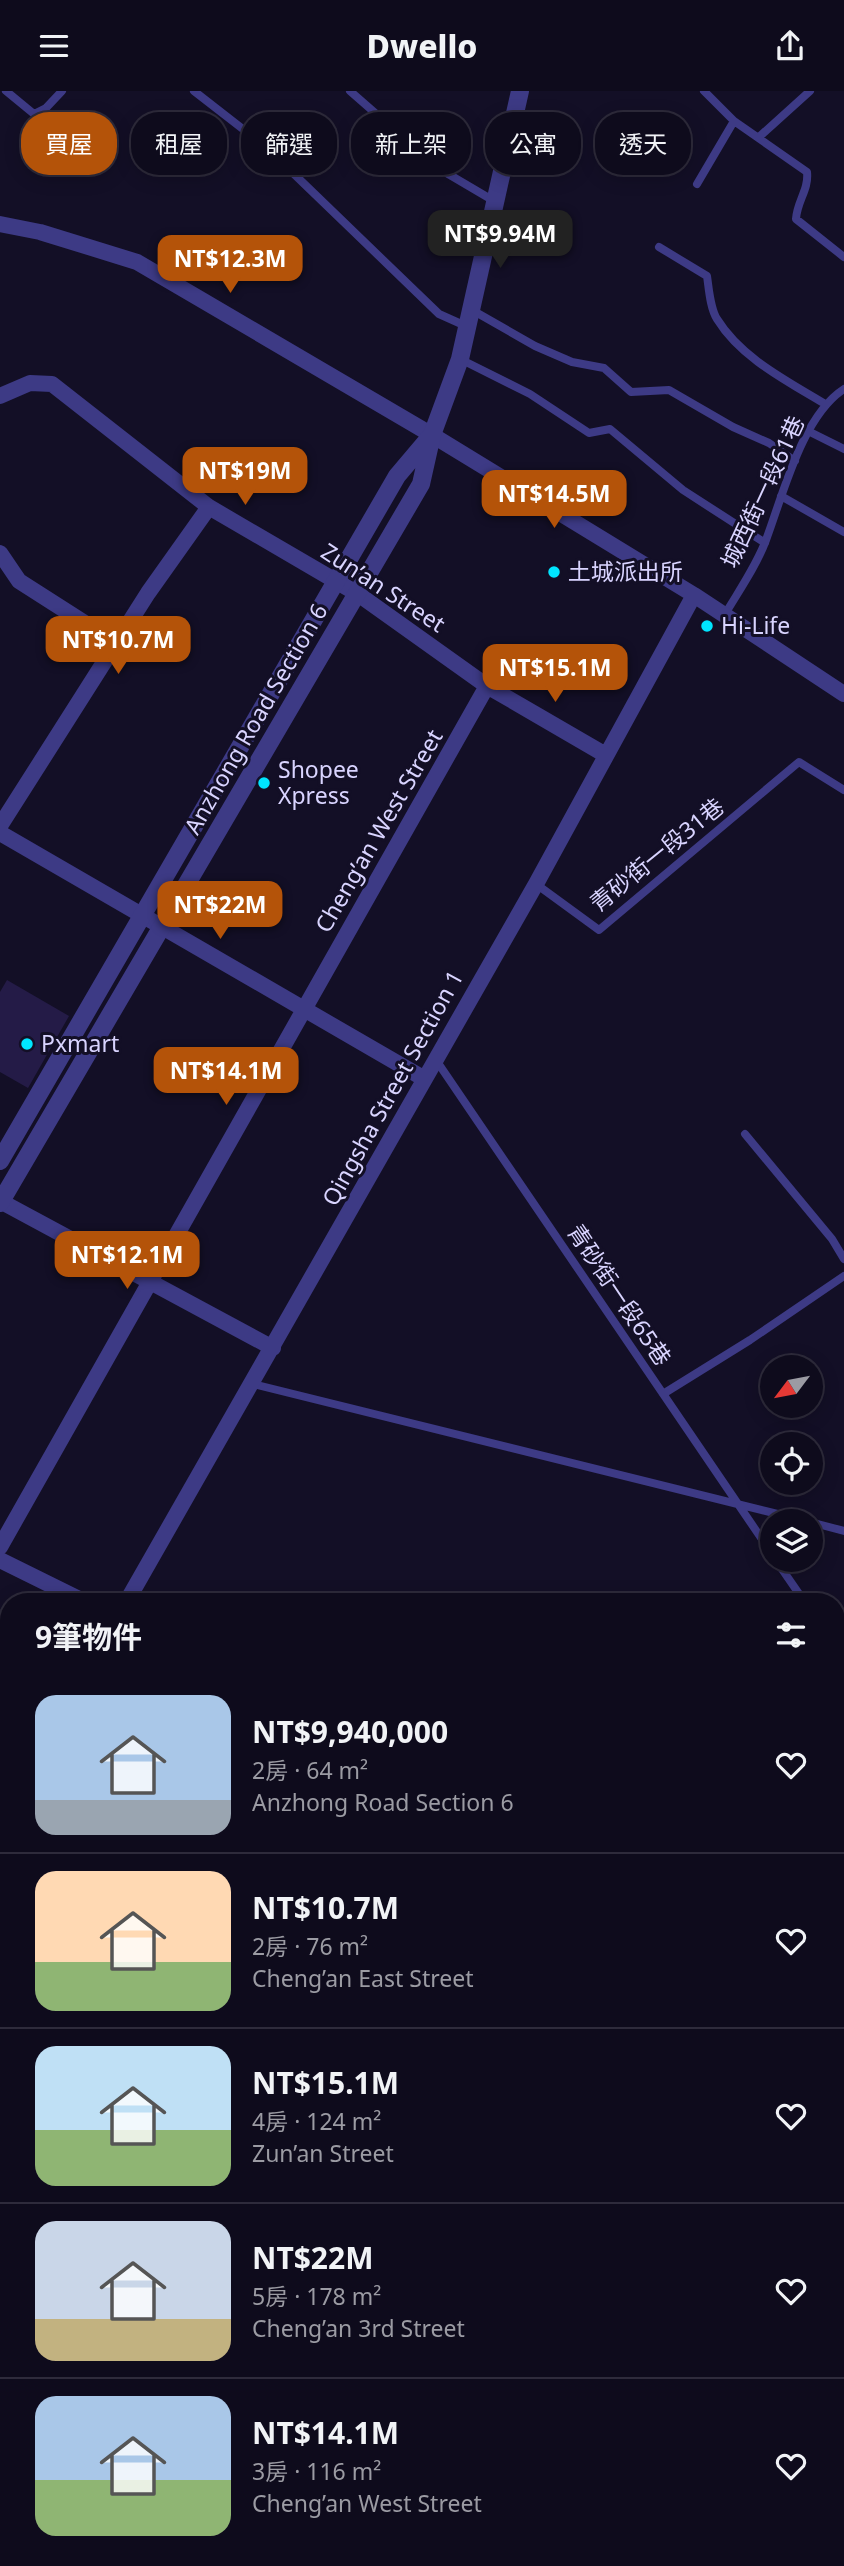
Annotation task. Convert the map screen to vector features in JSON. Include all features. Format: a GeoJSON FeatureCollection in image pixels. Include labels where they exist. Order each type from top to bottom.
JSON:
{"type":"FeatureCollection","features":[{"type":"Feature","properties":{"kind":"street","name":"Anzhong Road Section 6"},"geometry":{"type":"LineString","coordinates":[[0,1202],[421,484],[432,435],[460,359],[520,91]]}},
{"type":"Feature","properties":{"kind":"street"},"geometry":{"type":"LineString","coordinates":[[0,224],[40,232],[137,262],[432,435],[694,595],[844,694]]}},
{"type":"Feature","properties":{"kind":"street","name":"Zun’an Street"},"geometry":{"type":"LineString","coordinates":[[0,396],[30,383],[52,384],[209,507],[358,594],[487,686],[604,754]]}},
{"type":"Feature","properties":{"kind":"street","name":"Anzhong Road Section 6"},"geometry":{"type":"LineString","coordinates":[[0,1161],[397,476],[432,435]]}},
{"type":"Feature","properties":{"kind":"street"},"geometry":{"type":"LineString","coordinates":[[0,826],[116,643],[209,507]]}},
{"type":"Feature","properties":{"kind":"street"},"geometry":{"type":"LineString","coordinates":[[0,552],[19,581],[116,643]]}},
{"type":"Feature","properties":{"kind":"street","name":"Qingsha Street Section 1"},"geometry":{"type":"LineString","coordinates":[[132,1593],[253,1384],[434,1058],[536,884],[604,754],[694,595]]}},
{"type":"Feature","properties":{"kind":"street","name":"Cheng’an West Street"},"geometry":{"type":"LineString","coordinates":[[0,1547],[148,1281],[487,686]]}},
{"type":"Feature","properties":{"kind":"street"},"geometry":{"type":"LineString","coordinates":[[0,833],[424,1078]]}},
{"type":"Feature","properties":{"kind":"street"},"geometry":{"type":"LineString","coordinates":[[0,1202],[273,1348]]}},
{"type":"Feature","properties":{"kind":"street"},"geometry":{"type":"LineString","coordinates":[[0,1560],[67,1593]]}},
{"type":"Feature","properties":{"kind":"lane"},"geometry":{"type":"LineString","coordinates":[[6,91],[34,114],[46,108],[62,91]]}},
{"type":"Feature","properties":{"kind":"lane"},"geometry":{"type":"LineString","coordinates":[[194,91],[266,147],[439,314],[470,318],[572,362],[604,368],[631,392],[669,390],[733,427],[769,443],[795,461]]}},
{"type":"Feature","properties":{"kind":"lane"},"geometry":{"type":"LineString","coordinates":[[350,91],[438,168],[495,201]]}},
{"type":"Feature","properties":{"kind":"lane"},"geometry":{"type":"LineString","coordinates":[[704,91],[734,121],[807,172],[809,184],[796,209],[796,219],[844,257]]}},
{"type":"Feature","properties":{"kind":"lane"},"geometry":{"type":"LineString","coordinates":[[759,137],[810,91]]}},
{"type":"Feature","properties":{"kind":"lane"},"geometry":{"type":"LineString","coordinates":[[697,184],[734,121]]}},
{"type":"Feature","properties":{"kind":"lane"},"geometry":{"type":"LineString","coordinates":[[659,247],[707,276],[715,317],[741,347],[758,362],[825,404]]}},
{"type":"Feature","properties":{"kind":"lane"},"geometry":{"type":"LineString","coordinates":[[460,359],[530,394],[589,433],[610,429],[683,489],[765,543]]}},
{"type":"Feature","properties":{"kind":"lane","name":"城西街一段61巷"},"geometry":{"type":"LineString","coordinates":[[724,616],[765,543],[781,495],[810,432],[825,404],[844,389]]}},
{"type":"Feature","properties":{"kind":"lane"},"geometry":{"type":"LineString","coordinates":[[810,432],[844,450]]}},
{"type":"Feature","properties":{"kind":"lane"},"geometry":{"type":"LineString","coordinates":[[781,495],[844,532]]}},
{"type":"Feature","properties":{"kind":"lane","name":"青砂街一段31巷"},"geometry":{"type":"LineString","coordinates":[[536,884],[599,930],[799,762],[844,790]]}},
{"type":"Feature","properties":{"kind":"lane","name":"青砂街一段65巷"},"geometry":{"type":"LineString","coordinates":[[434,1058],[760,1536]]}},
{"type":"Feature","properties":{"kind":"lane"},"geometry":{"type":"LineString","coordinates":[[744,1134],[832,1239],[844,1259]]}},
{"type":"Feature","properties":{"kind":"lane"},"geometry":{"type":"LineString","coordinates":[[663,1394],[751,1340],[844,1276]]}},
{"type":"Feature","properties":{"kind":"lane"},"geometry":{"type":"LineString","coordinates":[[253,1384],[765,1509]]}},
{"type":"Feature","properties":{"kind":"lane"},"geometry":{"type":"LineString","coordinates":[[823,1525],[844,1531]]}},
{"type":"Feature","properties":{"kind":"lane"},"geometry":{"type":"LineString","coordinates":[[784,1572],[798,1593]]}},
{"type":"Feature","properties":{"kind":"building","name":"Pxmart"},"geometry":{"type":"Polygon","coordinates":[[[7,980],[69,1016],[28,1088],[0,1072],[0,992],[7,980]]]}},
{"type":"Feature","properties":{"kind":"place","name":"土城派出所"},"geometry":{"type":"Point","coordinates":[554,572]}},
{"type":"Feature","properties":{"kind":"place","name":"Hi-Life"},"geometry":{"type":"Point","coordinates":[707,626]}},
{"type":"Feature","properties":{"kind":"place","name":"Shopee Xpress"},"geometry":{"type":"Point","coordinates":[264,783]}},
{"type":"Feature","properties":{"kind":"place","name":"Pxmart"},"geometry":{"type":"Point","coordinates":[27,1044]}}]}
